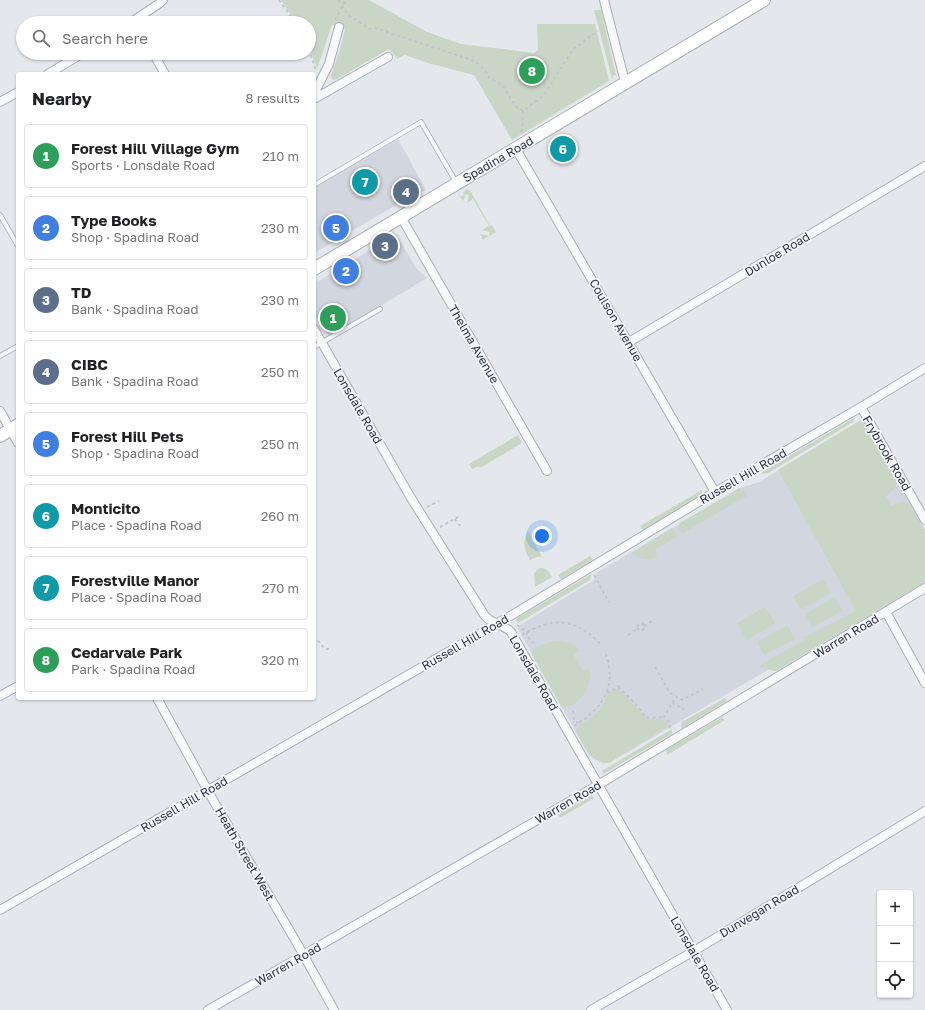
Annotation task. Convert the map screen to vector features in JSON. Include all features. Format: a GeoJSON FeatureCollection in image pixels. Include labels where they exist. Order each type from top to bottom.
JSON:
{"type":"FeatureCollection","features":[{"type":"Feature","properties":{"kind":"street"},"geometry":{"type":"LineString","coordinates":[[141,16],[160,4],[163,0]]}},
{"type":"Feature","properties":{"kind":"street"},"geometry":{"type":"LineString","coordinates":[[604,0],[625,82]]}},
{"type":"Feature","properties":{"kind":"street","name":"Spadina Road"},"geometry":{"type":"LineString","coordinates":[[316,268],[764,0]]}},
{"type":"Feature","properties":{"kind":"street"},"geometry":{"type":"LineString","coordinates":[[316,91],[325,75],[329,64],[339,27]]}},
{"type":"Feature","properties":{"kind":"street"},"geometry":{"type":"LineString","coordinates":[[316,98],[388,57]]}},
{"type":"Feature","properties":{"kind":"street"},"geometry":{"type":"LineString","coordinates":[[51,72],[71,60]]}},
{"type":"Feature","properties":{"kind":"street"},"geometry":{"type":"LineString","coordinates":[[157,60],[163,72]]}},
{"type":"Feature","properties":{"kind":"street"},"geometry":{"type":"LineString","coordinates":[[0,102],[16,93]]}},
{"type":"Feature","properties":{"kind":"street","name":"Coulson Avenue"},"geometry":{"type":"LineString","coordinates":[[516,149],[715,492]]}},
{"type":"Feature","properties":{"kind":"street","name":"Dunloe Road"},"geometry":{"type":"LineString","coordinates":[[629,342],[925,166]]}},
{"type":"Feature","properties":{"kind":"street","name":"Thelma Avenue"},"geometry":{"type":"LineString","coordinates":[[401,217],[547,471]]}},
{"type":"Feature","properties":{"kind":"street","name":"Lonsdale Road"},"geometry":{"type":"LineString","coordinates":[[316,332],[411,498],[485,616],[489,621],[504,627],[511,632],[727,1010]]}},
{"type":"Feature","properties":{"kind":"street","name":"Russell Hill Road"},"geometry":{"type":"LineString","coordinates":[[0,910],[496,624],[925,368]]}},
{"type":"Feature","properties":{"kind":"street","name":"Frybrook Road"},"geometry":{"type":"LineString","coordinates":[[861,407],[925,520]]}},
{"type":"Feature","properties":{"kind":"street"},"geometry":{"type":"LineString","coordinates":[[0,411],[14,427],[0,436]]}},
{"type":"Feature","properties":{"kind":"street","name":"Warren Road"},"geometry":{"type":"LineString","coordinates":[[208,1010],[598,785],[925,588]]}},
{"type":"Feature","properties":{"kind":"street"},"geometry":{"type":"LineString","coordinates":[[886,612],[925,683]]}},
{"type":"Feature","properties":{"kind":"street"},"geometry":{"type":"LineString","coordinates":[[0,696],[16,687]]}},
{"type":"Feature","properties":{"kind":"street","name":"Heath Street West"},"geometry":{"type":"LineString","coordinates":[[158,700],[334,1010]]}},
{"type":"Feature","properties":{"kind":"street","name":"Dunvegan Road"},"geometry":{"type":"LineString","coordinates":[[591,1010],[694,951],[925,811]]}},
{"type":"Feature","properties":{"kind":"lane"},"geometry":{"type":"LineString","coordinates":[[316,184],[421,122],[456,183]]}},
{"type":"Feature","properties":{"kind":"lane"},"geometry":{"type":"LineString","coordinates":[[0,215],[16,243]]}},
{"type":"Feature","properties":{"kind":"lane"},"geometry":{"type":"LineString","coordinates":[[316,346],[380,309]]}},
{"type":"Feature","properties":{"kind":"lane"},"geometry":{"type":"LineString","coordinates":[[0,356],[16,347]]}},
{"type":"Feature","properties":{"kind":"path"},"geometry":{"type":"LineString","coordinates":[[279,0],[291,16]]}},
{"type":"Feature","properties":{"kind":"path"},"geometry":{"type":"LineString","coordinates":[[339,0],[348,15],[370,29],[375,28],[475,61],[485,70],[489,77],[503,86],[517,108],[523,111]]}},
{"type":"Feature","properties":{"kind":"path"},"geometry":{"type":"LineString","coordinates":[[339,27],[333,26],[346,0]]}},
{"type":"Feature","properties":{"kind":"path"},"geometry":{"type":"LineString","coordinates":[[522,135],[523,111],[544,95],[569,54],[576,46],[598,31]]}},
{"type":"Feature","properties":{"kind":"path"},"geometry":{"type":"LineString","coordinates":[[312,60],[316,72]]}},
{"type":"Feature","properties":{"kind":"path"},"geometry":{"type":"LineString","coordinates":[[427,507],[439,501]]}},
{"type":"Feature","properties":{"kind":"path"},"geometry":{"type":"LineString","coordinates":[[440,527],[460,516]]}},
{"type":"Feature","properties":{"kind":"path"},"geometry":{"type":"LineString","coordinates":[[455,518],[459,525],[463,525]]}},
{"type":"Feature","properties":{"kind":"path"},"geometry":{"type":"LineString","coordinates":[[593,574],[609,602]]}},
{"type":"Feature","properties":{"kind":"path"},"geometry":{"type":"LineString","coordinates":[[628,634],[638,629],[639,631],[642,630],[644,626],[654,620]]}},
{"type":"Feature","properties":{"kind":"path"},"geometry":{"type":"LineString","coordinates":[[520,636],[544,624],[563,622],[581,628],[593,636],[601,645]]}},
{"type":"Feature","properties":{"kind":"path"},"geometry":{"type":"LineString","coordinates":[[638,629],[637,627],[640,624],[644,626]]}},
{"type":"Feature","properties":{"kind":"path"},"geometry":{"type":"LineString","coordinates":[[517,625],[527,632],[527,636],[533,643]]}},
{"type":"Feature","properties":{"kind":"path"},"geometry":{"type":"LineString","coordinates":[[316,638],[325,649],[329,649]]}},
{"type":"Feature","properties":{"kind":"path"},"geometry":{"type":"LineString","coordinates":[[572,727],[594,712],[606,694],[610,680],[610,671],[606,654]]}},
{"type":"Feature","properties":{"kind":"path"},"geometry":{"type":"LineString","coordinates":[[655,667],[670,693],[682,700],[703,689]]}},
{"type":"Feature","properties":{"kind":"path"},"geometry":{"type":"LineString","coordinates":[[606,694],[623,684]]}},
{"type":"Feature","properties":{"kind":"path"},"geometry":{"type":"LineString","coordinates":[[618,687],[631,699],[646,717],[664,717],[669,722],[670,728]]}},
{"type":"Feature","properties":{"kind":"path"},"geometry":{"type":"LineString","coordinates":[[664,717],[676,696]]}},
{"type":"Feature","properties":{"kind":"path"},"geometry":{"type":"LineString","coordinates":[[672,702],[684,709]]}},
{"type":"Feature","properties":{"kind":"path"},"geometry":{"type":"LineString","coordinates":[[573,711],[574,720],[578,724]]}},
{"type":"Feature","properties":{"kind":"shaded area"},"geometry":{"type":"Polygon","coordinates":[[[398,139],[426,190],[396,205],[316,252],[316,186],[398,139]]]}},
{"type":"Feature","properties":{"kind":"shaded area"},"geometry":{"type":"Polygon","coordinates":[[[396,234],[417,269],[427,278],[329,337],[316,315],[316,283],[396,234]]]}},
{"type":"Feature","properties":{"kind":"shaded area"},"geometry":{"type":"Polygon","coordinates":[[[861,420],[863,421],[925,530],[925,582],[776,671],[768,670],[609,763],[602,763],[589,755],[517,627],[594,580],[596,573],[740,488],[759,482],[861,420]]]}},
{"type":"Feature","properties":{"kind":"green space"},"geometry":{"type":"Polygon","coordinates":[[[281,0],[369,0],[427,32],[461,44],[534,53],[538,50],[537,24],[595,24],[609,81],[512,140],[474,75],[428,63],[405,55],[397,59],[389,49],[335,80],[332,79],[331,75],[340,50],[345,29],[332,25],[317,69],[314,60],[316,60],[316,16],[292,16],[281,0]]]}},
{"type":"Feature","properties":{"kind":"green space"},"geometry":{"type":"Polygon","coordinates":[[[594,10],[601,10],[616,75],[614,75],[612,79],[594,10]]]}},
{"type":"Feature","properties":{"kind":"green space"},"geometry":{"type":"Polygon","coordinates":[[[467,189],[471,192],[490,226],[492,225],[496,232],[483,240],[480,234],[489,236],[490,232],[482,230],[489,226],[473,199],[467,203],[469,195],[466,194],[463,201],[460,197],[464,195],[463,192],[467,189]]]}},
{"type":"Feature","properties":{"kind":"green space"},"geometry":{"type":"Polygon","coordinates":[[[855,418],[853,422],[768,473],[763,474],[762,472],[855,418]]]}},
{"type":"Feature","properties":{"kind":"green space"},"geometry":{"type":"Polygon","coordinates":[[[861,420],[863,421],[896,479],[896,488],[886,496],[892,506],[899,502],[910,505],[925,530],[925,582],[776,671],[759,666],[804,640],[803,638],[856,611],[778,470],[861,420]]]}},
{"type":"Feature","properties":{"kind":"green space"},"geometry":{"type":"Polygon","coordinates":[[[518,435],[522,443],[480,468],[479,466],[472,469],[469,464],[518,435]]]}},
{"type":"Feature","properties":{"kind":"green space"},"geometry":{"type":"Polygon","coordinates":[[[740,488],[747,497],[744,497],[682,534],[678,528],[680,527],[678,524],[740,488]]]}},
{"type":"Feature","properties":{"kind":"green space"},"geometry":{"type":"Polygon","coordinates":[[[702,490],[702,493],[698,497],[643,530],[640,526],[702,490]]]}},
{"type":"Feature","properties":{"kind":"green space"},"geometry":{"type":"Polygon","coordinates":[[[672,528],[678,536],[655,550],[657,555],[652,559],[637,557],[631,553],[672,528]]]}},
{"type":"Feature","properties":{"kind":"green space"},"geometry":{"type":"Polygon","coordinates":[[[528,531],[542,557],[537,557],[530,560],[525,549],[524,542],[528,531]]]}},
{"type":"Feature","properties":{"kind":"green space"},"geometry":{"type":"Polygon","coordinates":[[[590,556],[593,560],[561,579],[558,575],[590,556]]]}},
{"type":"Feature","properties":{"kind":"green space"},"geometry":{"type":"Polygon","coordinates":[[[540,568],[546,569],[552,577],[535,587],[534,574],[540,568]]]}},
{"type":"Feature","properties":{"kind":"green space"},"geometry":{"type":"Polygon","coordinates":[[[591,574],[590,580],[518,623],[516,620],[517,618],[591,574]]]}},
{"type":"Feature","properties":{"kind":"green space"},"geometry":{"type":"Polygon","coordinates":[[[823,579],[831,593],[801,610],[793,596],[823,579]]]}},
{"type":"Feature","properties":{"kind":"green space"},"geometry":{"type":"Polygon","coordinates":[[[835,597],[842,611],[812,628],[805,614],[835,597]]]}},
{"type":"Feature","properties":{"kind":"green space"},"geometry":{"type":"Polygon","coordinates":[[[765,607],[775,624],[747,640],[737,623],[765,607]]]}},
{"type":"Feature","properties":{"kind":"green space"},"geometry":{"type":"Polygon","coordinates":[[[787,625],[795,639],[764,655],[757,642],[787,625]]]}},
{"type":"Feature","properties":{"kind":"green space"},"geometry":{"type":"Polygon","coordinates":[[[555,641],[569,643],[580,650],[574,655],[577,662],[583,671],[590,669],[589,682],[584,694],[575,703],[562,708],[531,653],[538,646],[555,641]]]}},
{"type":"Feature","properties":{"kind":"green space"},"geometry":{"type":"Polygon","coordinates":[[[618,688],[646,718],[659,719],[668,722],[669,726],[609,763],[602,762],[597,760],[589,753],[576,732],[579,725],[590,719],[603,706],[608,694],[618,688]]]}},
{"type":"Feature","properties":{"kind":"green space"},"geometry":{"type":"Polygon","coordinates":[[[725,698],[727,701],[681,729],[682,722],[725,698]]]}},
{"type":"Feature","properties":{"kind":"green space"},"geometry":{"type":"Polygon","coordinates":[[[722,717],[725,720],[667,755],[666,750],[722,717]]]}},
{"type":"Feature","properties":{"kind":"green space"},"geometry":{"type":"Polygon","coordinates":[[[672,729],[672,734],[603,774],[602,771],[672,729]]]}},
{"type":"Feature","properties":{"kind":"green space"},"geometry":{"type":"Polygon","coordinates":[[[592,795],[594,798],[560,818],[558,814],[592,795]]]}},
{"type":"Feature","properties":{"kind":"place","name":"Cedarvale Park"},"geometry":{"type":"Point","coordinates":[532,71]}},
{"type":"Feature","properties":{"kind":"place","name":"Monticito"},"geometry":{"type":"Point","coordinates":[563,149]}},
{"type":"Feature","properties":{"kind":"place","name":"Forestville Manor"},"geometry":{"type":"Point","coordinates":[365,182]}},
{"type":"Feature","properties":{"kind":"place","name":"CIBC"},"geometry":{"type":"Point","coordinates":[406,192]}},
{"type":"Feature","properties":{"kind":"place","name":"Forest Hill Pets"},"geometry":{"type":"Point","coordinates":[336,228]}},
{"type":"Feature","properties":{"kind":"place","name":"TD"},"geometry":{"type":"Point","coordinates":[385,246]}},
{"type":"Feature","properties":{"kind":"place","name":"Type Books"},"geometry":{"type":"Point","coordinates":[346,271]}},
{"type":"Feature","properties":{"kind":"place","name":"Forest Hill Village Gym"},"geometry":{"type":"Point","coordinates":[333,318]}}]}
